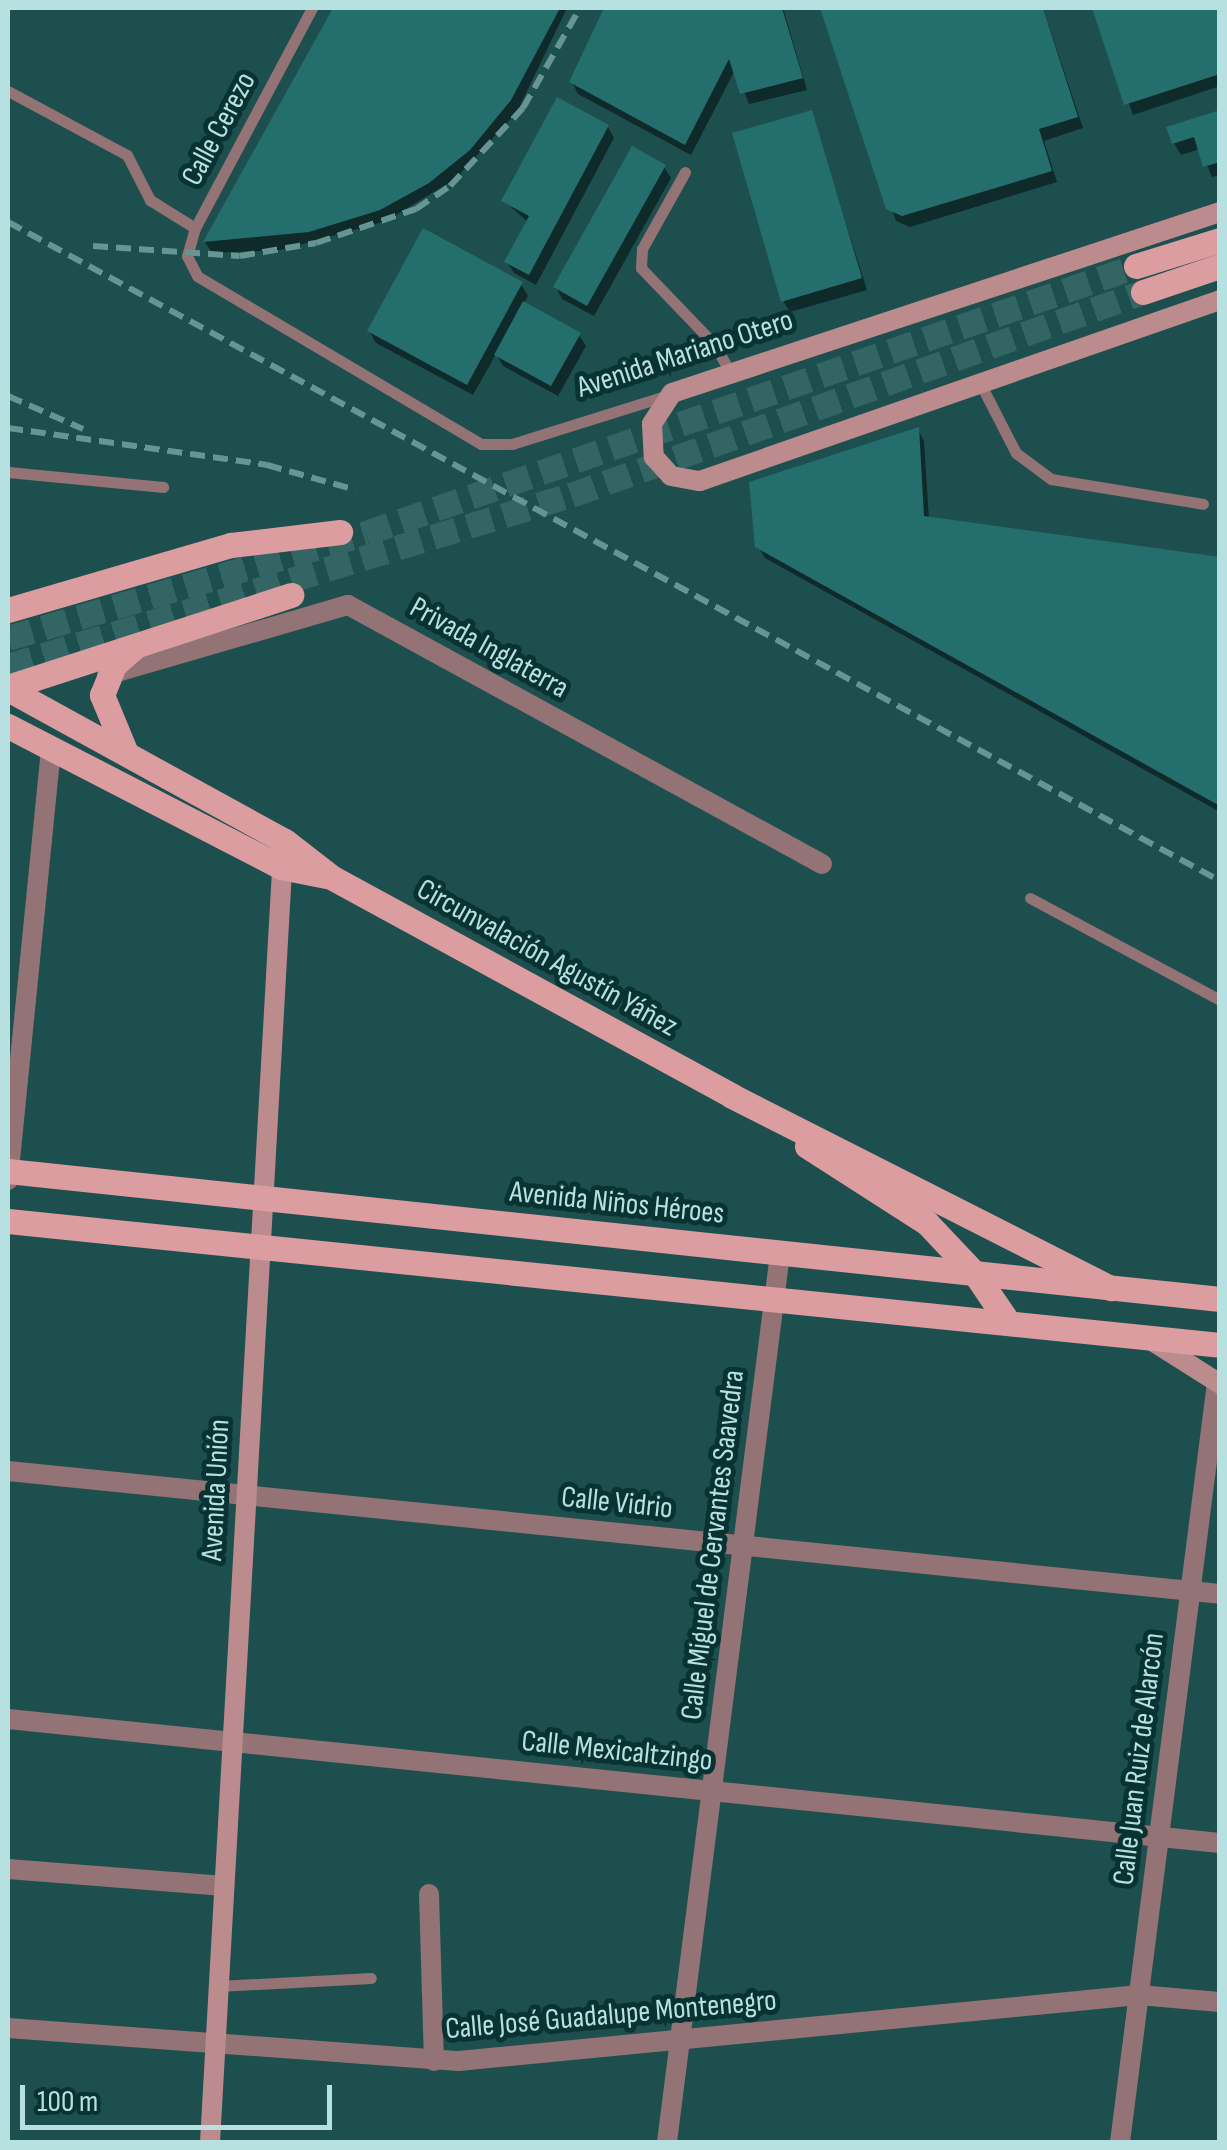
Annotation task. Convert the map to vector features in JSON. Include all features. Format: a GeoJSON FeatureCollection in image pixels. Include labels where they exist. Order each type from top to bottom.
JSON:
{"type":"FeatureCollection","features":[{"type":"Feature","properties":{"kind":"main road","name":"Avenida Mariano Otero"},"geometry":{"type":"LineString","coordinates":[[672,394],[1220,212]]}},
{"type":"Feature","properties":{"kind":"main road"},"geometry":{"type":"LineString","coordinates":[[1136,266],[1220,240]]}},
{"type":"Feature","properties":{"kind":"main road"},"geometry":{"type":"LineString","coordinates":[[1153,289],[1220,266]]}},
{"type":"Feature","properties":{"kind":"main road"},"geometry":{"type":"LineString","coordinates":[[1153,289],[1220,275]]}},
{"type":"Feature","properties":{"kind":"main road"},"geometry":{"type":"LineString","coordinates":[[672,394],[652,424],[654,457],[671,476],[700,481],[1220,300]]}},
{"type":"Feature","properties":{"kind":"main road"},"geometry":{"type":"LineString","coordinates":[[8,610],[231,545],[340,532]]}},
{"type":"Feature","properties":{"kind":"main road"},"geometry":{"type":"LineString","coordinates":[[8,688],[146,639],[291,595]]}},
{"type":"Feature","properties":{"kind":"main road"},"geometry":{"type":"LineString","coordinates":[[126,754],[103,710],[107,675],[146,639]]}},
{"type":"Feature","properties":{"kind":"main road","name":"Circunvalación Agustín Yáñez"},"geometry":{"type":"LineString","coordinates":[[8,688],[126,754],[283,854]]}},
{"type":"Feature","properties":{"kind":"main road","name":"Circunvalación Agustín Yáñez"},"geometry":{"type":"LineString","coordinates":[[8,726],[51,750],[331,876],[732,1096],[1111,1288]]}},
{"type":"Feature","properties":{"kind":"main road","name":"Avenida Unión"},"geometry":{"type":"LineString","coordinates":[[210,2142],[283,854]]}},
{"type":"Feature","properties":{"kind":"main road","name":"Circunvalación Agustín Yáñez"},"geometry":{"type":"LineString","coordinates":[[732,1096],[927,1223],[976,1275],[1008,1322]]}},
{"type":"Feature","properties":{"kind":"main road","name":"Avenida Niños Héroes"},"geometry":{"type":"LineString","coordinates":[[8,1171],[1220,1299]]}},
{"type":"Feature","properties":{"kind":"main road"},"geometry":{"type":"LineString","coordinates":[[8,1222],[1220,1345]]}},
{"type":"Feature","properties":{"kind":"main road"},"geometry":{"type":"LineString","coordinates":[[1144,1336],[1218,1384]]}},
{"type":"Feature","properties":{"kind":"street","name":"Privada Inglaterra"},"geometry":{"type":"LineString","coordinates":[[107,675],[348,606],[822,864]]}},
{"type":"Feature","properties":{"kind":"street"},"geometry":{"type":"LineString","coordinates":[[8,1180],[51,750]]}},
{"type":"Feature","properties":{"kind":"street","name":"Calle Miguel de Cervantes Saavedra"},"geometry":{"type":"LineString","coordinates":[[667,2142],[780,1254]]}},
{"type":"Feature","properties":{"kind":"street","name":"Calle Juan Ruiz de Alarcón"},"geometry":{"type":"LineString","coordinates":[[1120,2142],[1218,1384]]}},
{"type":"Feature","properties":{"kind":"street","name":"Calle Vidrio"},"geometry":{"type":"LineString","coordinates":[[8,1471],[1220,1594]]}},
{"type":"Feature","properties":{"kind":"street","name":"Calle Mexicaltzingo"},"geometry":{"type":"LineString","coordinates":[[8,1718],[1220,1842]]}},
{"type":"Feature","properties":{"kind":"street"},"geometry":{"type":"LineString","coordinates":[[8,1869],[224,1886]]}},
{"type":"Feature","properties":{"kind":"street"},"geometry":{"type":"LineString","coordinates":[[429,1894],[434,2061]]}},
{"type":"Feature","properties":{"kind":"street","name":"Calle José Guadalupe Montenegro"},"geometry":{"type":"LineString","coordinates":[[8,2028],[215,2048],[434,2061],[1139,1994],[1220,2002]]}},
{"type":"Feature","properties":{"kind":"lane","name":"Calle Cerezo"},"geometry":{"type":"LineString","coordinates":[[198,276],[188,256],[195,228],[312,8]]}},
{"type":"Feature","properties":{"kind":"lane"},"geometry":{"type":"LineString","coordinates":[[8,92],[126,155],[150,200],[195,228]]}},
{"type":"Feature","properties":{"kind":"lane"},"geometry":{"type":"LineString","coordinates":[[685,172],[642,249],[641,268],[714,344],[732,374]]}},
{"type":"Feature","properties":{"kind":"lane","name":"Avenida Mariano Otero"},"geometry":{"type":"LineString","coordinates":[[198,276],[481,444],[512,444],[672,394]]}},
{"type":"Feature","properties":{"kind":"lane"},"geometry":{"type":"LineString","coordinates":[[980,383],[1016,453],[1051,479],[1203,504]]}},
{"type":"Feature","properties":{"kind":"lane"},"geometry":{"type":"LineString","coordinates":[[8,472],[162,488]]}},
{"type":"Feature","properties":{"kind":"lane"},"geometry":{"type":"LineString","coordinates":[[1030,898],[1220,1000]]}},
{"type":"Feature","properties":{"kind":"lane"},"geometry":{"type":"LineString","coordinates":[[218,1986],[371,1978]]}},
{"type":"Feature","properties":{"kind":"building"},"geometry":{"type":"Polygon","coordinates":[[[333,8],[560,8],[511,100],[470,150],[429,183],[380,210],[309,232],[203,242],[333,8]]]}},
{"type":"Feature","properties":{"kind":"building"},"geometry":{"type":"Polygon","coordinates":[[[604,8],[782,8],[803,78],[740,94],[729,59],[685,145],[569,82],[604,8]]]}},
{"type":"Feature","properties":{"kind":"building"},"geometry":{"type":"Polygon","coordinates":[[[820,8],[1043,8],[1078,117],[1039,129],[1052,171],[902,216],[886,209],[820,8]]]}},
{"type":"Feature","properties":{"kind":"building"},"geometry":{"type":"Polygon","coordinates":[[[1092,8],[1220,8],[1220,74],[1124,105],[1092,8]]]}},
{"type":"Feature","properties":{"kind":"building"},"geometry":{"type":"Polygon","coordinates":[[[557,97],[609,125],[529,275],[504,262],[529,216],[501,201],[557,97]]]}},
{"type":"Feature","properties":{"kind":"building"},"geometry":{"type":"Polygon","coordinates":[[[812,110],[862,278],[781,302],[732,133],[812,110]]]}},
{"type":"Feature","properties":{"kind":"building"},"geometry":{"type":"Polygon","coordinates":[[[1220,110],[1220,162],[1203,167],[1194,137],[1172,144],[1166,127],[1220,110]]]}},
{"type":"Feature","properties":{"kind":"building"},"geometry":{"type":"Polygon","coordinates":[[[632,146],[666,165],[587,306],[553,287],[632,146]]]}},
{"type":"Feature","properties":{"kind":"building"},"geometry":{"type":"Polygon","coordinates":[[[423,228],[523,282],[467,385],[367,331],[423,228]]]}},
{"type":"Feature","properties":{"kind":"building"},"geometry":{"type":"Polygon","coordinates":[[[523,301],[581,333],[551,386],[494,355],[523,301]]]}},
{"type":"Feature","properties":{"kind":"building"},"geometry":{"type":"Polygon","coordinates":[[[919,427],[924,516],[1220,557],[1220,806],[755,547],[749,482],[919,427]]]}},
{"type":"Feature","properties":{"kind":"tunnel"},"geometry":{"type":"LineString","coordinates":[[8,638],[366,533],[1136,266]]}},
{"type":"Feature","properties":{"kind":"tunnel"},"geometry":{"type":"LineString","coordinates":[[8,666],[571,495],[1143,292]]}},
{"type":"Feature","properties":{"kind":"railway"},"geometry":{"type":"LineString","coordinates":[[93,246],[240,256],[316,243],[416,209],[450,186],[523,108],[580,8]]}},
{"type":"Feature","properties":{"kind":"railway"},"geometry":{"type":"LineString","coordinates":[[8,222],[1220,881]]}},
{"type":"Feature","properties":{"kind":"railway"},"geometry":{"type":"LineString","coordinates":[[8,396],[83,429]]}},
{"type":"Feature","properties":{"kind":"railway"},"geometry":{"type":"LineString","coordinates":[[8,428],[267,465],[356,490]]}}]}
